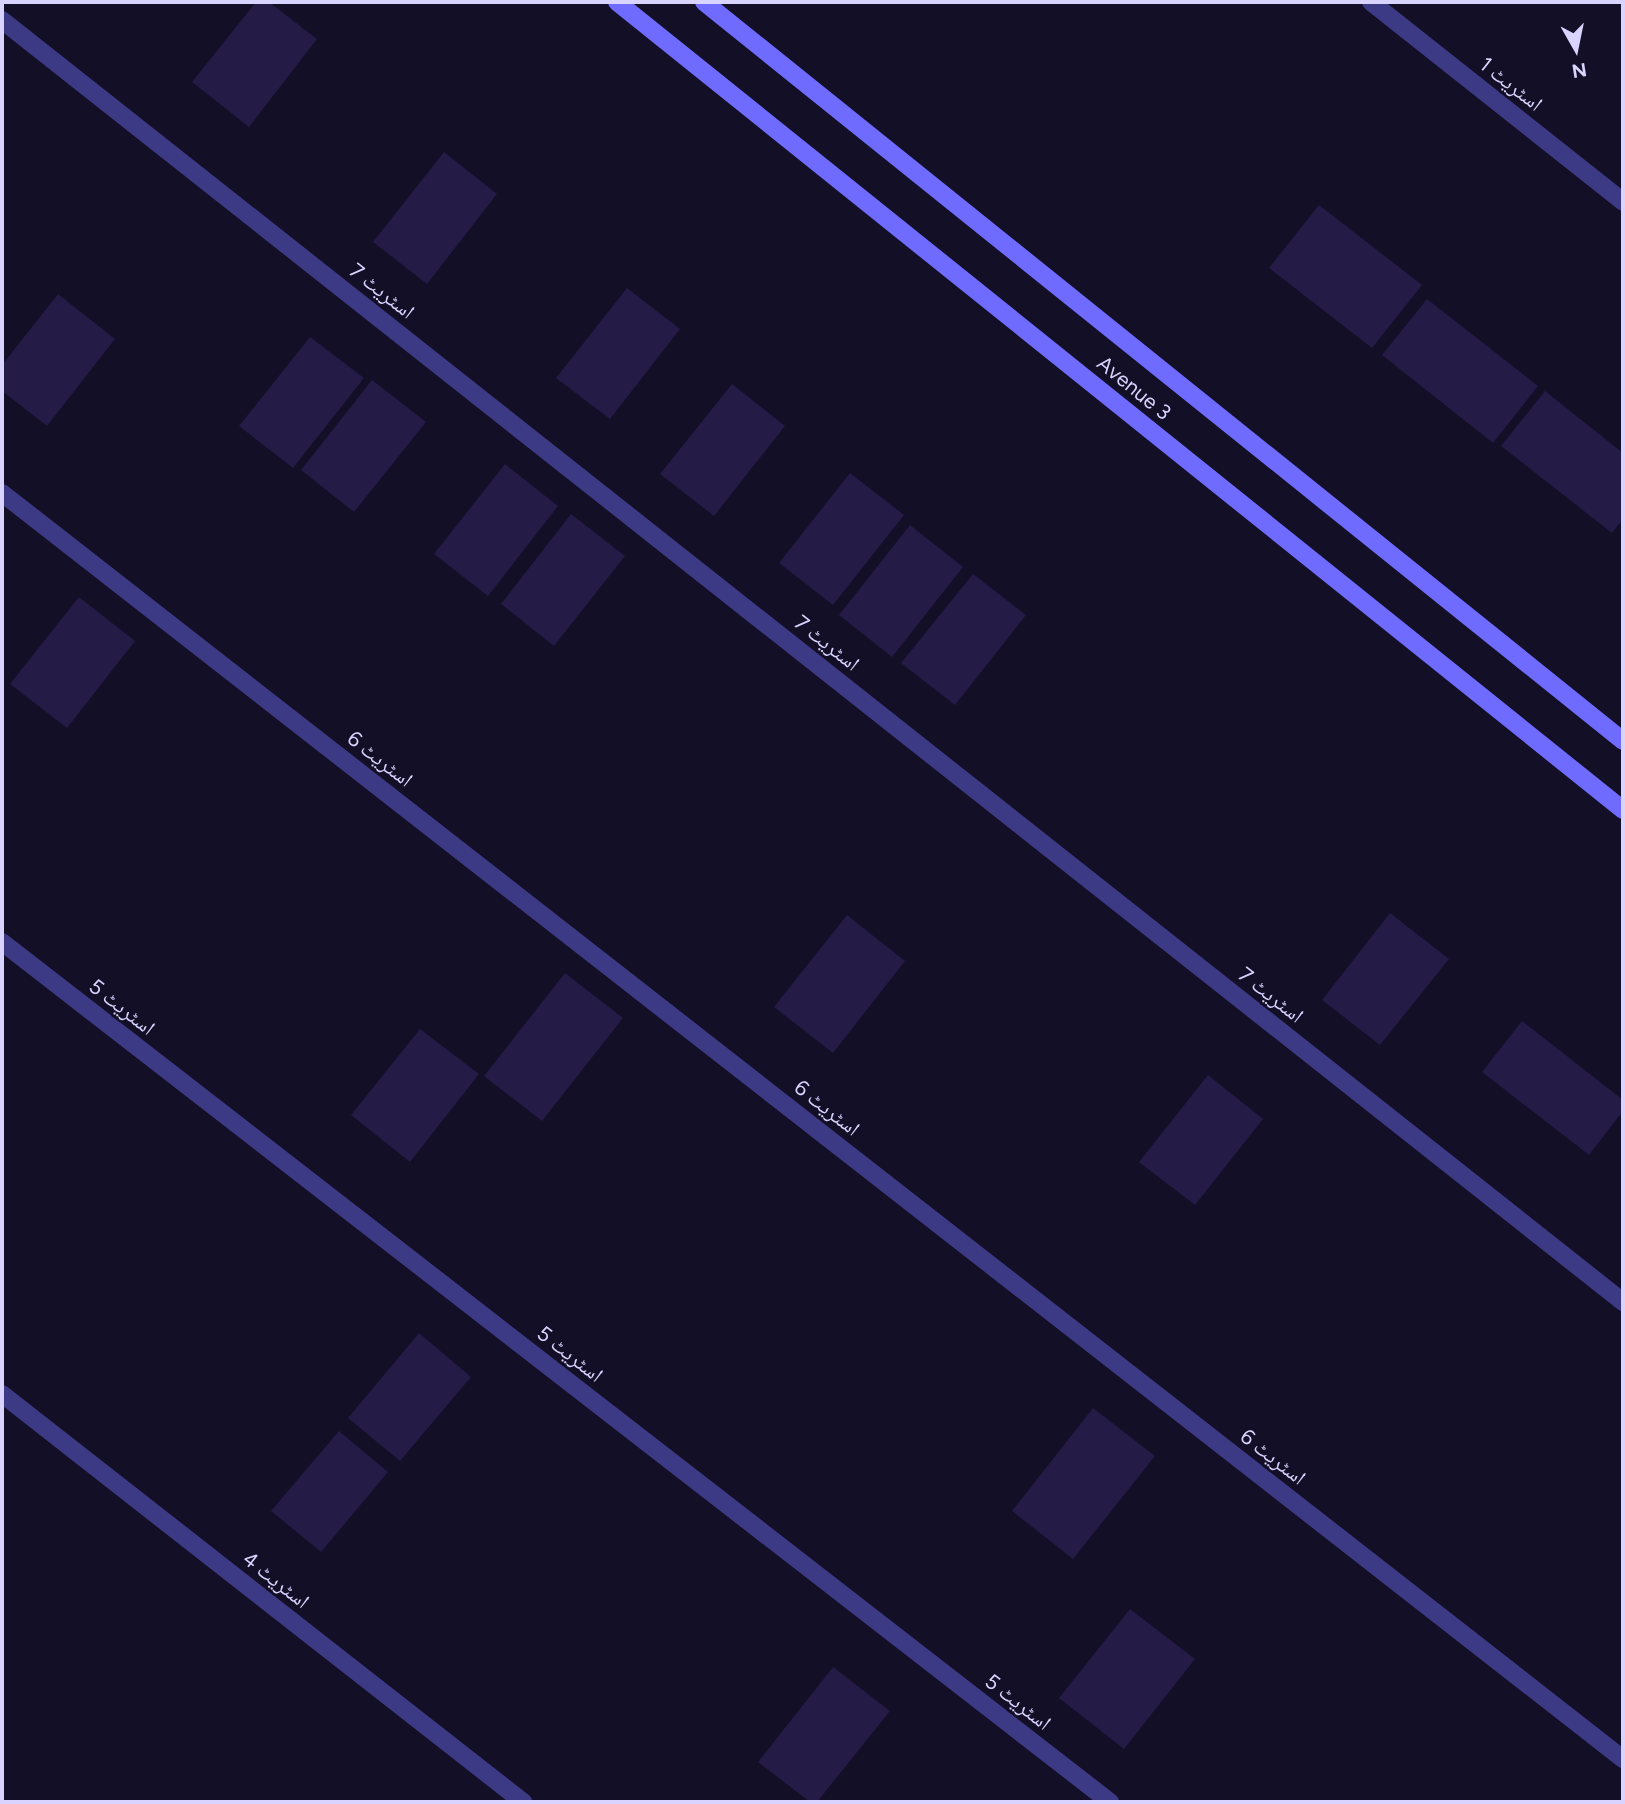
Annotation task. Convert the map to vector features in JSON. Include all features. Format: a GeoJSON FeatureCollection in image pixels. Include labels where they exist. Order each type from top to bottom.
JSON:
{"type":"FeatureCollection","features":[{"type":"Feature","properties":{"kind":"main road","name":"Avenue 3"},"geometry":{"type":"LineString","coordinates":[[617,2],[1623,810]]}},
{"type":"Feature","properties":{"kind":"main road","name":"Avenue 3"},"geometry":{"type":"LineString","coordinates":[[704,2],[1623,741]]}},
{"type":"Feature","properties":{"kind":"street","name":"اسٹریٹ 1"},"geometry":{"type":"LineString","coordinates":[[1371,2],[1623,202]]}},
{"type":"Feature","properties":{"kind":"street","name":"اسٹریٹ 7"},"geometry":{"type":"LineString","coordinates":[[2,20],[1623,1302]]}},
{"type":"Feature","properties":{"kind":"street","name":"اسٹریٹ 6"},"geometry":{"type":"LineString","coordinates":[[2,493],[1623,1759]]}},
{"type":"Feature","properties":{"kind":"street","name":"اسٹریٹ 5"},"geometry":{"type":"LineString","coordinates":[[2,942],[1110,1802]]}},
{"type":"Feature","properties":{"kind":"street","name":"اسٹریٹ 4"},"geometry":{"type":"LineString","coordinates":[[2,1394],[523,1802]]}},
{"type":"Feature","properties":{"kind":"building"},"geometry":{"type":"Polygon","coordinates":[[[256,2],[269,2],[317,39],[249,127],[192,82],[256,2]]]}},
{"type":"Feature","properties":{"kind":"building"},"geometry":{"type":"Polygon","coordinates":[[[444,152],[497,194],[427,284],[373,242],[444,152]]]}},
{"type":"Feature","properties":{"kind":"building"},"geometry":{"type":"Polygon","coordinates":[[[1319,205],[1422,285],[1372,348],[1269,268],[1319,205]]]}},
{"type":"Feature","properties":{"kind":"building"},"geometry":{"type":"Polygon","coordinates":[[[627,288],[680,329],[610,419],[556,378],[627,288]]]}},
{"type":"Feature","properties":{"kind":"building"},"geometry":{"type":"Polygon","coordinates":[[[58,294],[115,339],[47,426],[2,391],[2,365],[58,294]]]}},
{"type":"Feature","properties":{"kind":"building"},"geometry":{"type":"Polygon","coordinates":[[[1427,299],[1538,386],[1493,443],[1382,355],[1427,299]]]}},
{"type":"Feature","properties":{"kind":"building"},"geometry":{"type":"Polygon","coordinates":[[[310,337],[364,378],[293,468],[239,426],[310,337]]]}},
{"type":"Feature","properties":{"kind":"building"},"geometry":{"type":"Polygon","coordinates":[[[372,380],[426,422],[354,512],[301,470],[372,380]]]}},
{"type":"Feature","properties":{"kind":"building"},"geometry":{"type":"Polygon","coordinates":[[[732,384],[785,426],[714,516],[660,474],[732,384]]]}},
{"type":"Feature","properties":{"kind":"building"},"geometry":{"type":"Polygon","coordinates":[[[1545,391],[1623,453],[1623,519],[1612,533],[1501,446],[1545,391]]]}},
{"type":"Feature","properties":{"kind":"building"},"geometry":{"type":"Polygon","coordinates":[[[505,464],[558,506],[488,596],[434,554],[505,464]]]}},
{"type":"Feature","properties":{"kind":"building"},"geometry":{"type":"Polygon","coordinates":[[[850,473],[904,515],[833,605],[779,563],[850,473]]]}},
{"type":"Feature","properties":{"kind":"building"},"geometry":{"type":"Polygon","coordinates":[[[571,514],[625,556],[554,646],[501,604],[571,514]]]}},
{"type":"Feature","properties":{"kind":"building"},"geometry":{"type":"Polygon","coordinates":[[[910,525],[963,567],[892,657],[839,615],[910,525]]]}},
{"type":"Feature","properties":{"kind":"building"},"geometry":{"type":"Polygon","coordinates":[[[973,574],[1026,615],[955,705],[901,663],[973,574]]]}},
{"type":"Feature","properties":{"kind":"building"},"geometry":{"type":"Polygon","coordinates":[[[79,597],[135,641],[67,728],[10,684],[79,597]]]}},
{"type":"Feature","properties":{"kind":"building"},"geometry":{"type":"Polygon","coordinates":[[[1390,913],[1449,959],[1380,1045],[1322,1000],[1390,913]]]}},
{"type":"Feature","properties":{"kind":"building"},"geometry":{"type":"Polygon","coordinates":[[[847,915],[905,961],[833,1053],[774,1007],[847,915]]]}},
{"type":"Feature","properties":{"kind":"building"},"geometry":{"type":"Polygon","coordinates":[[[565,973],[623,1018],[542,1121],[484,1076],[565,973]]]}},
{"type":"Feature","properties":{"kind":"building"},"geometry":{"type":"Polygon","coordinates":[[[1522,1021],[1623,1100],[1623,1111],[1589,1155],[1482,1072],[1522,1021]]]}},
{"type":"Feature","properties":{"kind":"building"},"geometry":{"type":"Polygon","coordinates":[[[420,1029],[479,1074],[410,1162],[351,1115],[420,1029]]]}},
{"type":"Feature","properties":{"kind":"building"},"geometry":{"type":"Polygon","coordinates":[[[1208,1075],[1263,1119],[1195,1205],[1139,1162],[1208,1075]]]}},
{"type":"Feature","properties":{"kind":"building"},"geometry":{"type":"Polygon","coordinates":[[[419,1333],[471,1377],[400,1461],[348,1418],[419,1333]]]}},
{"type":"Feature","properties":{"kind":"building"},"geometry":{"type":"Polygon","coordinates":[[[1093,1408],[1155,1456],[1073,1559],[1012,1511],[1093,1408]]]}},
{"type":"Feature","properties":{"kind":"building"},"geometry":{"type":"Polygon","coordinates":[[[339,1431],[388,1472],[321,1552],[271,1511],[339,1431]]]}},
{"type":"Feature","properties":{"kind":"building"},"geometry":{"type":"Polygon","coordinates":[[[1130,1609],[1195,1659],[1124,1749],[1059,1698],[1130,1609]]]}},
{"type":"Feature","properties":{"kind":"building"},"geometry":{"type":"Polygon","coordinates":[[[833,1667],[890,1711],[817,1802],[810,1802],[758,1762],[833,1667]]]}}]}
